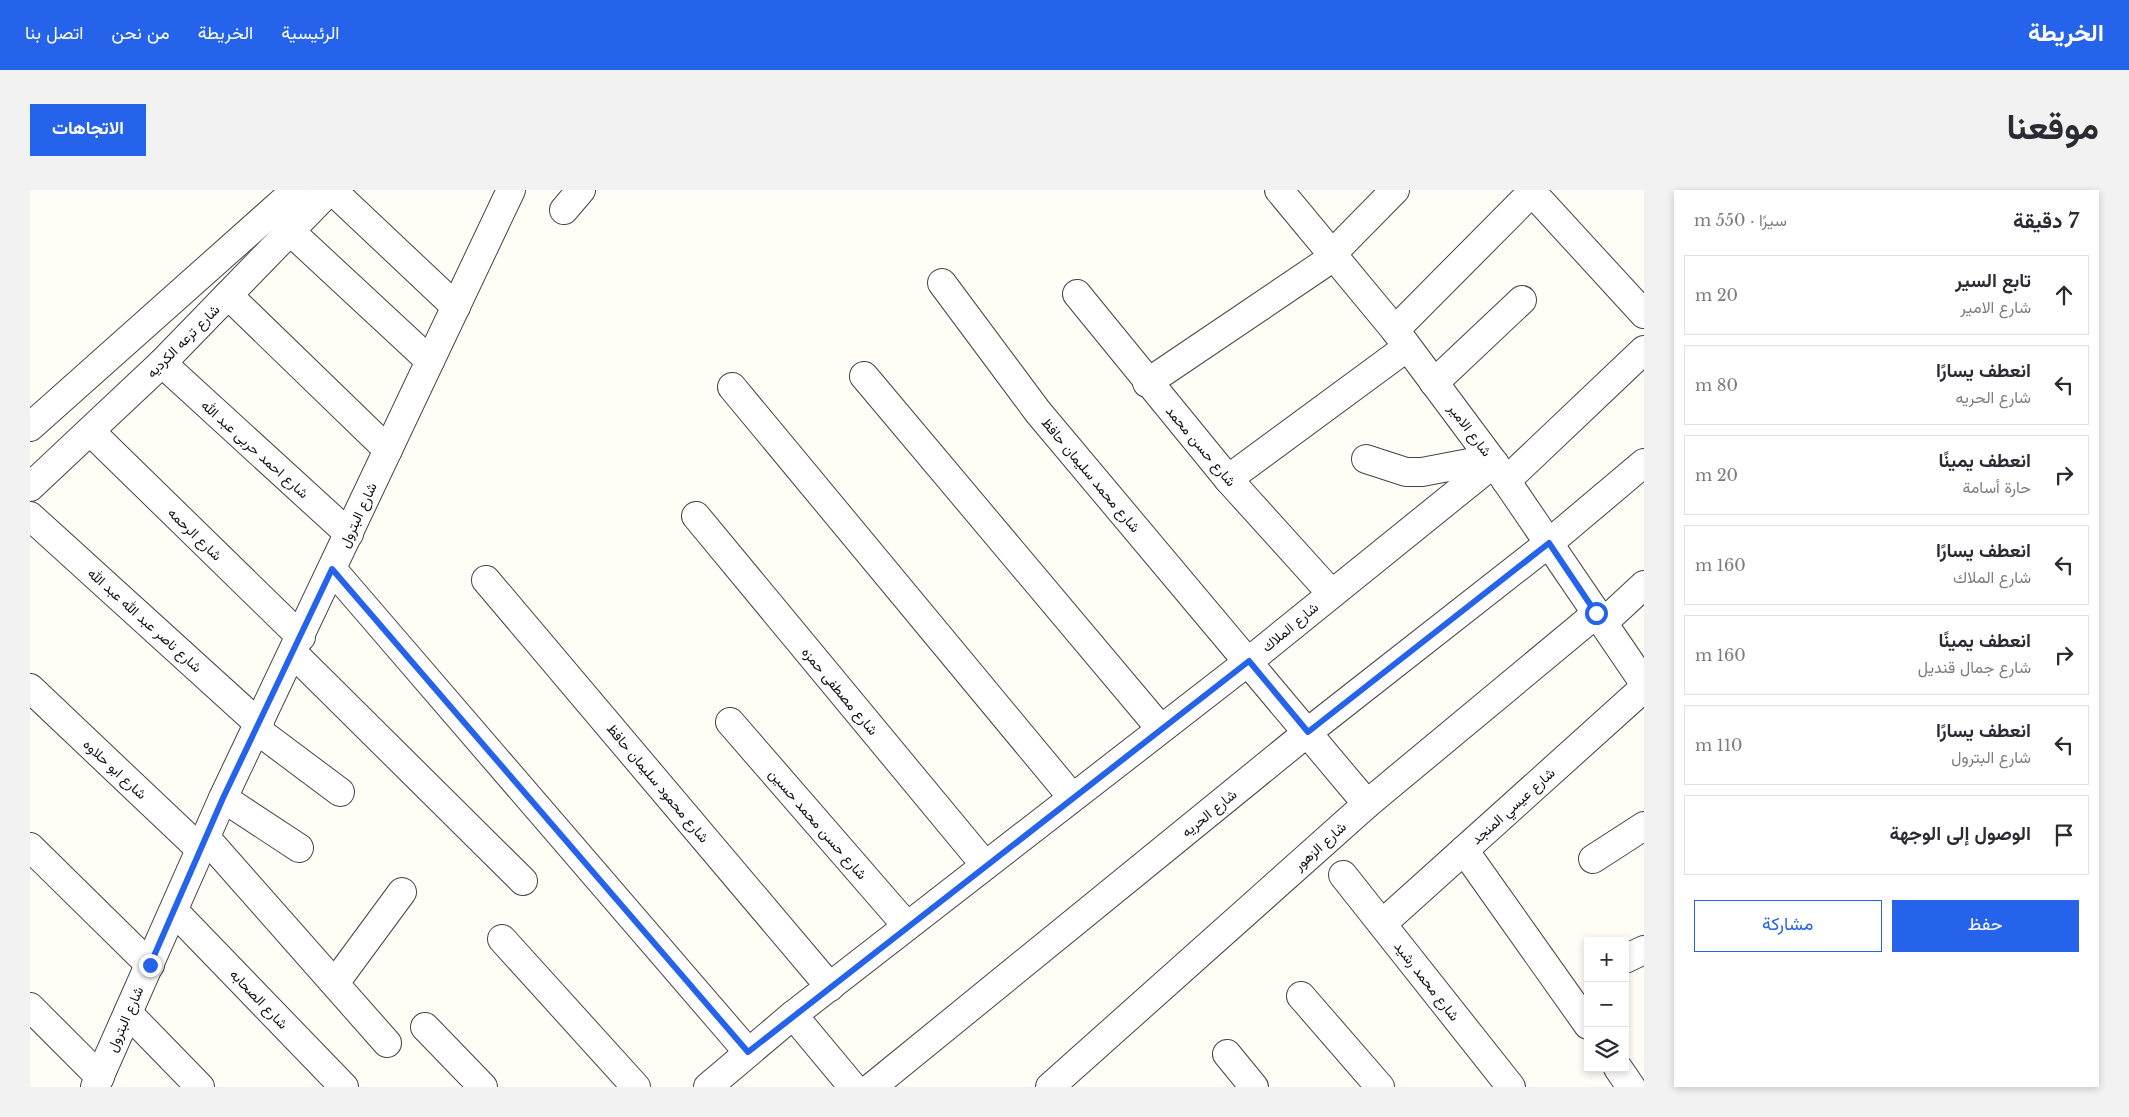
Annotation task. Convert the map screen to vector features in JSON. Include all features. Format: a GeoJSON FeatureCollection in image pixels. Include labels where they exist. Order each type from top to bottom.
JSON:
{"type":"FeatureCollection","features":[{"type":"Feature","properties":{"kind":"street"},"geometry":{"type":"LineString","coordinates":[[30,426],[296,190]]}},
{"type":"Feature","properties":{"kind":"street"},"geometry":{"type":"LineString","coordinates":[[331,190],[456,307]]}},
{"type":"Feature","properties":{"kind":"street","name":"شارع ترعه الكرديه"},"geometry":{"type":"LineString","coordinates":[[30,487],[162,364],[331,190]]}},
{"type":"Feature","properties":{"kind":"street","name":"شارع البترول"},"geometry":{"type":"LineString","coordinates":[[97,1082],[223,798],[511,190]]}},
{"type":"Feature","properties":{"kind":"street","name":"شارع الامير"},"geometry":{"type":"LineString","coordinates":[[1279,190],[1334,254],[1500,472],[1644,683]]}},
{"type":"Feature","properties":{"kind":"street"},"geometry":{"type":"LineString","coordinates":[[1148,383],[1334,254],[1395,190]]}},
{"type":"Feature","properties":{"kind":"street"},"geometry":{"type":"LineString","coordinates":[[1228,479],[1400,339],[1533,191],[1644,314]]}},
{"type":"Feature","properties":{"kind":"street"},"geometry":{"type":"LineString","coordinates":[[290,231],[430,361]]}},
{"type":"Feature","properties":{"kind":"street","name":"شارع محمد سليمان حافظ"},"geometry":{"type":"LineString","coordinates":[[942,283],[1038,412],[1249,661],[1367,804]]}},
{"type":"Feature","properties":{"kind":"street","name":"شارع حسن محمد"},"geometry":{"type":"LineString","coordinates":[[1077,294],[1228,479],[1331,593]]}},
{"type":"Feature","properties":{"kind":"street"},"geometry":{"type":"LineString","coordinates":[[228,295],[388,450]]}},
{"type":"Feature","properties":{"kind":"street"},"geometry":{"type":"LineString","coordinates":[[1434,383],[1522,300]]}},
{"type":"Feature","properties":{"kind":"street","name":"شارع الملاك"},"geometry":{"type":"LineString","coordinates":[[708,1087],[748,1052],[906,926],[1249,661],[1331,593],[1500,472],[1644,350]]}},
{"type":"Feature","properties":{"kind":"street","name":"شارع احمد حربى عبد الله"},"geometry":{"type":"LineString","coordinates":[[162,364],[349,534]]}},
{"type":"Feature","properties":{"kind":"street"},"geometry":{"type":"LineString","coordinates":[[864,376],[1160,728]]}},
{"type":"Feature","properties":{"kind":"street"},"geometry":{"type":"LineString","coordinates":[[732,387],[1072,797]]}},
{"type":"Feature","properties":{"kind":"street","name":"شارع الرحمه"},"geometry":{"type":"LineString","coordinates":[[90,431],[523,882]]}},
{"type":"Feature","properties":{"kind":"street"},"geometry":{"type":"LineString","coordinates":[[1366,459],[1406,472],[1422,472],[1469,463],[1500,472]]}},
{"type":"Feature","properties":{"kind":"street","name":"شارع الحريه"},"geometry":{"type":"LineString","coordinates":[[872,1087],[1308,732],[1549,543],[1644,463]]}},
{"type":"Feature","properties":{"kind":"street","name":"شارع ناصر عبد الله عبد الله"},"geometry":{"type":"LineString","coordinates":[[30,516],[258,727],[340,792]]}},
{"type":"Feature","properties":{"kind":"street","name":"شارع مصطفى حمزه"},"geometry":{"type":"LineString","coordinates":[[696,516],[985,865]]}},
{"type":"Feature","properties":{"kind":"street"},"geometry":{"type":"LineString","coordinates":[[332,569],[748,1052]]}},
{"type":"Feature","properties":{"kind":"street","name":"شارع محمود سليمان حافظ"},"geometry":{"type":"LineString","coordinates":[[486,580],[830,987]]}},
{"type":"Feature","properties":{"kind":"street","name":"شارع الزهور"},"geometry":{"type":"LineString","coordinates":[[1050,1087],[1367,804],[1644,585]]}},
{"type":"Feature","properties":{"kind":"street","name":"شارع ابو حلاوه"},"geometry":{"type":"LineString","coordinates":[[30,688],[204,844],[335,983],[387,1043]]}},
{"type":"Feature","properties":{"kind":"street","name":"شارع عيسي المنجد"},"geometry":{"type":"LineString","coordinates":[[1382,924],[1644,688]]}},
{"type":"Feature","properties":{"kind":"street","name":"شارع حسن محمد حسين"},"geometry":{"type":"LineString","coordinates":[[730,722],[906,926]]}},
{"type":"Feature","properties":{"kind":"street"},"geometry":{"type":"LineString","coordinates":[[223,798],[299,848]]}},
{"type":"Feature","properties":{"kind":"street"},"geometry":{"type":"LineString","coordinates":[[1594,859],[1644,826]]}},
{"type":"Feature","properties":{"kind":"street"},"geometry":{"type":"LineString","coordinates":[[30,847],[150,965]]}},
{"type":"Feature","properties":{"kind":"street"},"geometry":{"type":"LineString","coordinates":[[1464,850],[1584,1019]]}},
{"type":"Feature","properties":{"kind":"street","name":"شارع محمد رشيد"},"geometry":{"type":"LineString","coordinates":[[1344,875],[1511,1087]]}},
{"type":"Feature","properties":{"kind":"street"},"geometry":{"type":"LineString","coordinates":[[335,983],[402,892]]}},
{"type":"Feature","properties":{"kind":"street","name":"شارع الصحابه"},"geometry":{"type":"LineString","coordinates":[[174,910],[344,1087]]}},
{"type":"Feature","properties":{"kind":"street"},"geometry":{"type":"LineString","coordinates":[[502,939],[636,1087]]}},
{"type":"Feature","properties":{"kind":"street"},"geometry":{"type":"LineString","coordinates":[[1629,957],[1644,950]]}},
{"type":"Feature","properties":{"kind":"street"},"geometry":{"type":"LineString","coordinates":[[1301,996],[1380,1087]]}},
{"type":"Feature","properties":{"kind":"street"},"geometry":{"type":"LineString","coordinates":[[30,1007],[97,1082]]}},
{"type":"Feature","properties":{"kind":"street"},"geometry":{"type":"LineString","coordinates":[[128,1013],[200,1087]]}},
{"type":"Feature","properties":{"kind":"street"},"geometry":{"type":"LineString","coordinates":[[793,1016],[853,1087]]}},
{"type":"Feature","properties":{"kind":"street"},"geometry":{"type":"LineString","coordinates":[[425,1027],[483,1087]]}},
{"type":"Feature","properties":{"kind":"street"},"geometry":{"type":"LineString","coordinates":[[1227,1054],[1254,1087]]}},
{"type":"Feature","properties":{"kind":"street"},"geometry":{"type":"LineString","coordinates":[[1621,1072],[1631,1087]]}},
{"type":"Feature","properties":{"kind":"route"},"geometry":{"type":"LineString","coordinates":[[150,965],[223,798],[260,725],[332,569],[748,1052],[906,926],[1249,661],[1308,732],[1549,543],[1596,613]]}}]}
